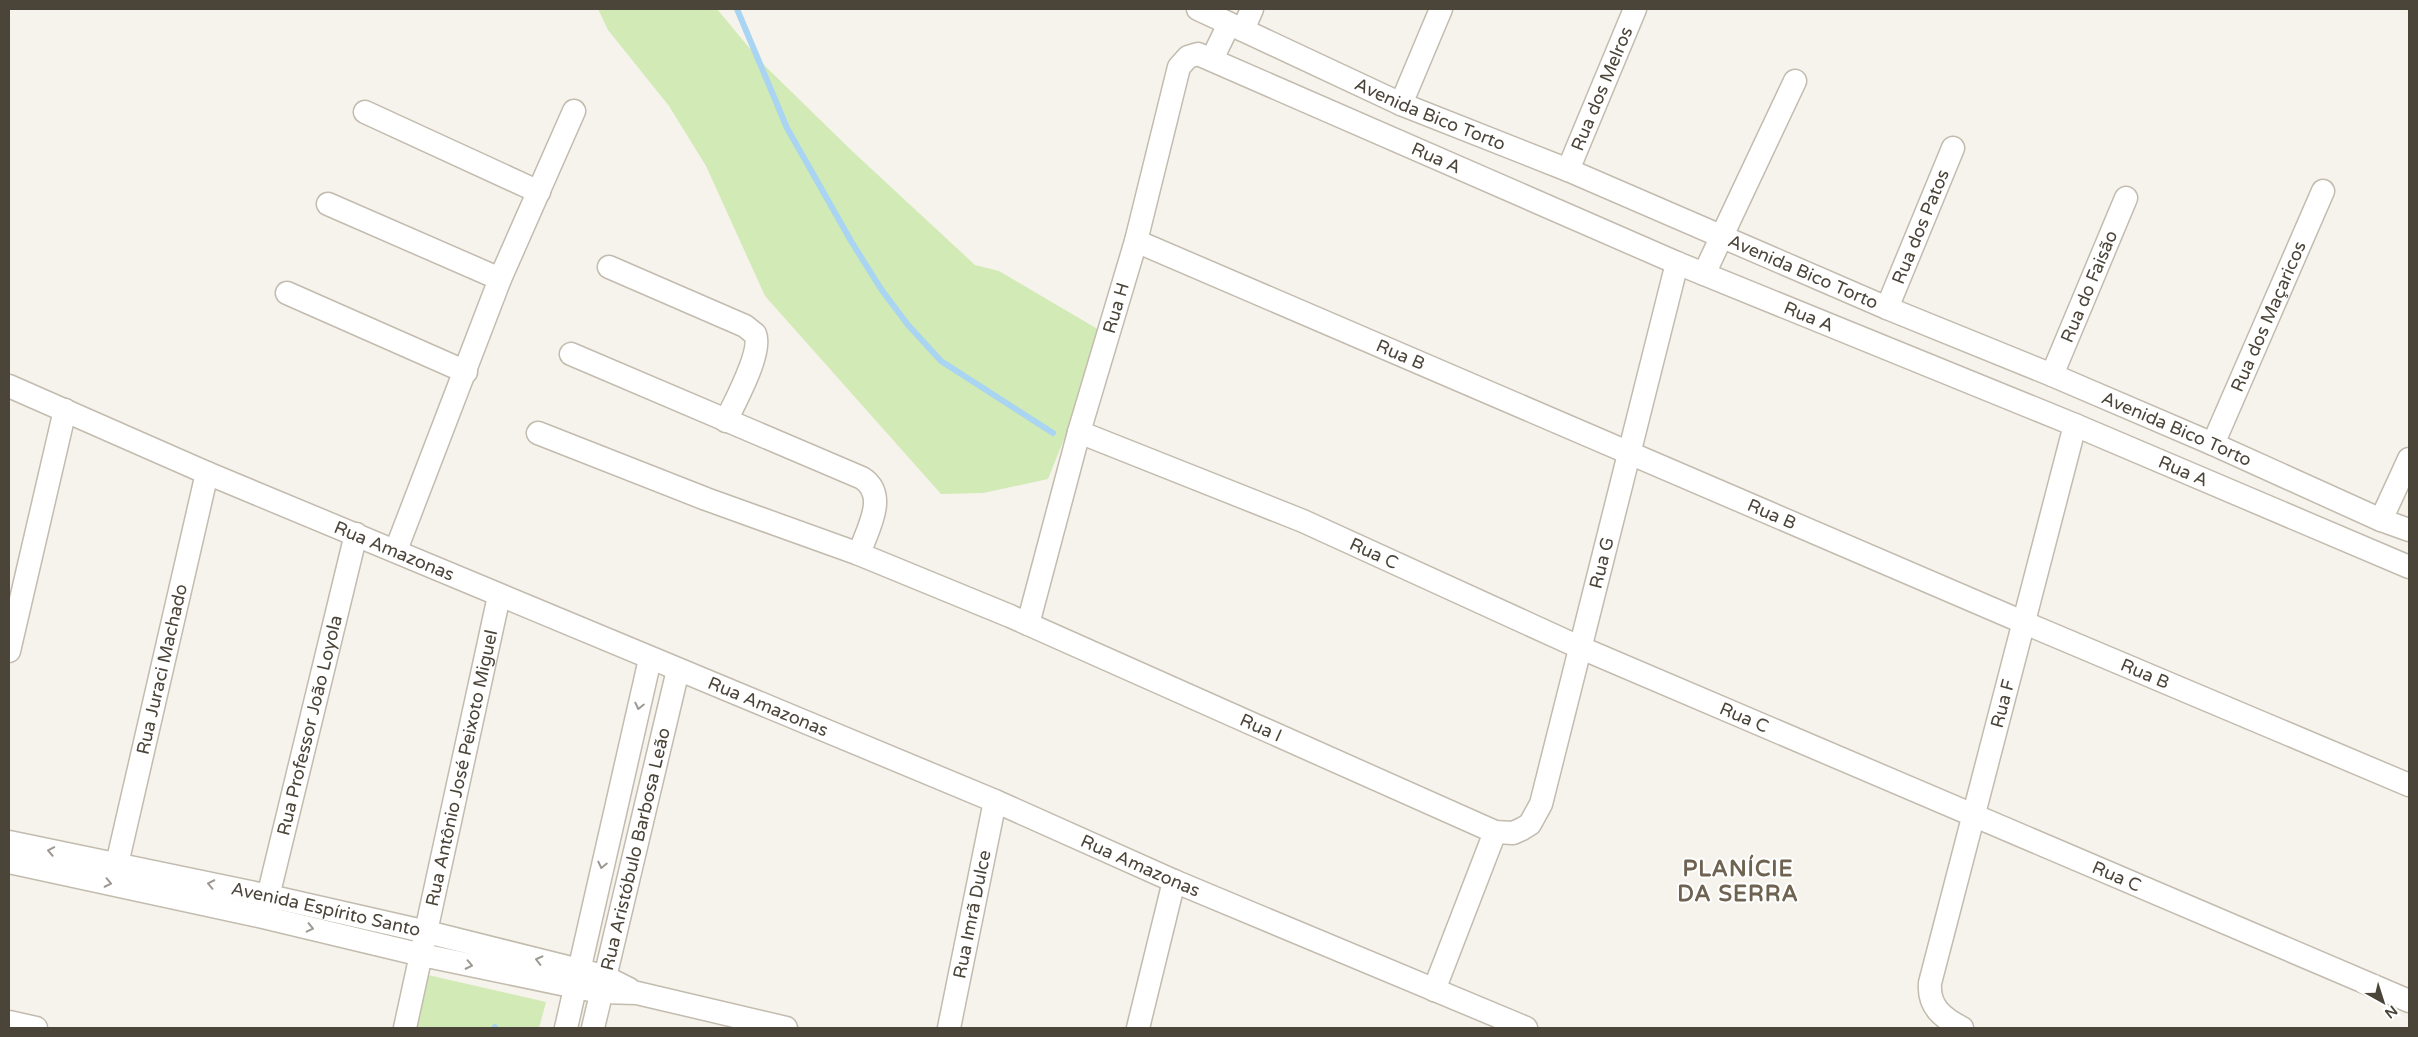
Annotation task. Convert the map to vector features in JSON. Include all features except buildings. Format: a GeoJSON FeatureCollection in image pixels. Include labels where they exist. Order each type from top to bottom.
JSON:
{"type":"FeatureCollection","features":[{"type":"Feature","properties":{"kind":"street","name":"Avenida Bico Torto"},"geometry":{"type":"LineString","coordinates":[[1198,9],[1402,104],[1568,170],[1887,308],[2052,375],[2213,444],[2382,520],[2409,530]]}},
{"type":"Feature","properties":{"kind":"street"},"geometry":{"type":"LineString","coordinates":[[1212,59],[1252,9]]}},
{"type":"Feature","properties":{"kind":"street"},"geometry":{"type":"LineString","coordinates":[[1402,104],[1441,9]]}},
{"type":"Feature","properties":{"kind":"street","name":"Rua dos Melros"},"geometry":{"type":"LineString","coordinates":[[1568,170],[1636,9]]}},
{"type":"Feature","properties":{"kind":"street","name":"Rua H"},"geometry":{"type":"LineString","coordinates":[[1028,624],[1079,432],[1136,242],[1179,67],[1184,60],[1193,55],[1203,55],[1212,59]]}},
{"type":"Feature","properties":{"kind":"street","name":"Rua A"},"geometry":{"type":"LineString","coordinates":[[1212,59],[1677,263],[2075,426],[2409,567]]}},
{"type":"Feature","properties":{"kind":"street"},"geometry":{"type":"LineString","coordinates":[[1704,274],[1720,236],[1795,82]]}},
{"type":"Feature","properties":{"kind":"street"},"geometry":{"type":"LineString","coordinates":[[396,550],[466,372],[500,279],[574,111]]}},
{"type":"Feature","properties":{"kind":"street"},"geometry":{"type":"LineString","coordinates":[[365,112],[539,192]]}},
{"type":"Feature","properties":{"kind":"street","name":"Rua dos Patos"},"geometry":{"type":"LineString","coordinates":[[1887,308],[1953,148]]}},
{"type":"Feature","properties":{"kind":"street","name":"Rua dos Maçaricos"},"geometry":{"type":"LineString","coordinates":[[2213,444],[2323,190]]}},
{"type":"Feature","properties":{"kind":"street","name":"Rua do Faisão"},"geometry":{"type":"LineString","coordinates":[[2052,375],[2126,198]]}},
{"type":"Feature","properties":{"kind":"street"},"geometry":{"type":"LineString","coordinates":[[328,204],[500,279]]}},
{"type":"Feature","properties":{"kind":"street","name":"Rua B"},"geometry":{"type":"LineString","coordinates":[[1136,242],[1630,452],[2025,623],[2409,785]]}},
{"type":"Feature","properties":{"kind":"street","name":"Rua G"},"geometry":{"type":"LineString","coordinates":[[1495,832],[1512,833],[1530,824],[1537,814],[1546,789],[1579,647],[1677,263]]}},
{"type":"Feature","properties":{"kind":"street"},"geometry":{"type":"LineString","coordinates":[[609,267],[745,326],[756,334],[757,344],[745,379],[726,421]]}},
{"type":"Feature","properties":{"kind":"street"},"geometry":{"type":"LineString","coordinates":[[287,293],[466,372]]}},
{"type":"Feature","properties":{"kind":"street"},"geometry":{"type":"LineString","coordinates":[[571,354],[870,483],[874,489],[876,504],[858,554]]}},
{"type":"Feature","properties":{"kind":"street","name":"Rua Amazonas"},"geometry":{"type":"LineString","coordinates":[[9,386],[207,473],[396,550],[499,596],[995,801],[1174,881],[1526,1028]]}},
{"type":"Feature","properties":{"kind":"street"},"geometry":{"type":"LineString","coordinates":[[9,651],[65,410]]}},
{"type":"Feature","properties":{"kind":"street","name":"Rua F"},"geometry":{"type":"LineString","coordinates":[[1962,1028],[1942,1016],[1934,1008],[1930,997],[1930,983],[1976,815],[2075,426]]}},
{"type":"Feature","properties":{"kind":"street","name":"Rua C"},"geometry":{"type":"LineString","coordinates":[[1079,432],[1303,521],[1579,647],[2409,1001]]}},
{"type":"Feature","properties":{"kind":"street","name":"Rua I"},"geometry":{"type":"LineString","coordinates":[[538,433],[706,499],[858,554],[1028,624],[1495,832]]}},
{"type":"Feature","properties":{"kind":"street"},"geometry":{"type":"LineString","coordinates":[[2382,520],[2409,458]]}},
{"type":"Feature","properties":{"kind":"street","name":"Rua Juraci Machado"},"geometry":{"type":"LineString","coordinates":[[117,864],[207,473]]}},
{"type":"Feature","properties":{"kind":"street","name":"Rua Professor João Loyola"},"geometry":{"type":"LineString","coordinates":[[266,906],[356,534]]}},
{"type":"Feature","properties":{"kind":"street","name":"Rua Antônio José Peixoto Miguel"},"geometry":{"type":"LineString","coordinates":[[405,1028],[499,596]]}},
{"type":"Feature","properties":{"kind":"street"},"geometry":{"type":"LineString","coordinates":[[566,1028],[650,659]]}},
{"type":"Feature","properties":{"kind":"street","name":"Rua Aristóbulo Barbosa Leão"},"geometry":{"type":"LineString","coordinates":[[593,1028],[678,670]]}},
{"type":"Feature","properties":{"kind":"street","name":"Rua Imrã Dulce"},"geometry":{"type":"LineString","coordinates":[[949,1028],[995,801]]}},
{"type":"Feature","properties":{"kind":"street"},"geometry":{"type":"LineString","coordinates":[[1434,990],[1495,832]]}},
{"type":"Feature","properties":{"kind":"street","name":"Avenida Espírito Santo"},"geometry":{"type":"LineString","coordinates":[[9,842],[117,864],[266,906],[422,955],[576,978]]}},
{"type":"Feature","properties":{"kind":"street","name":"Avenida Espírito Santo"},"geometry":{"type":"LineString","coordinates":[[9,862],[427,932],[576,978],[786,1028]]}},
{"type":"Feature","properties":{"kind":"street"},"geometry":{"type":"LineString","coordinates":[[1138,1028],[1174,881]]}},
{"type":"Feature","properties":{"kind":"street"},"geometry":{"type":"LineString","coordinates":[[9,1022],[36,1028]]}},
{"type":"Feature","properties":{"kind":"green space"},"geometry":{"type":"Polygon","coordinates":[[[598,9],[717,9],[761,62],[851,150],[975,265],[999,271],[1101,331],[1081,397],[1048,479],[983,493],[941,494],[765,296],[706,166],[669,106],[608,30],[598,9]]]}},
{"type":"Feature","properties":{"kind":"green space"},"geometry":{"type":"Polygon","coordinates":[[[428,975],[546,1002],[539,1028],[415,1028],[428,975]]]}},
{"type":"Feature","properties":{"kind":"waterway"},"geometry":{"type":"LineString","coordinates":[[737,9],[787,128],[851,241],[881,289],[908,325],[941,361],[1053,433]]}},
{"type":"Feature","properties":{"kind":"district","name":"PLANÍCIE DA SERRA"},"geometry":{"type":"Point","coordinates":[1738,882]}}]}
